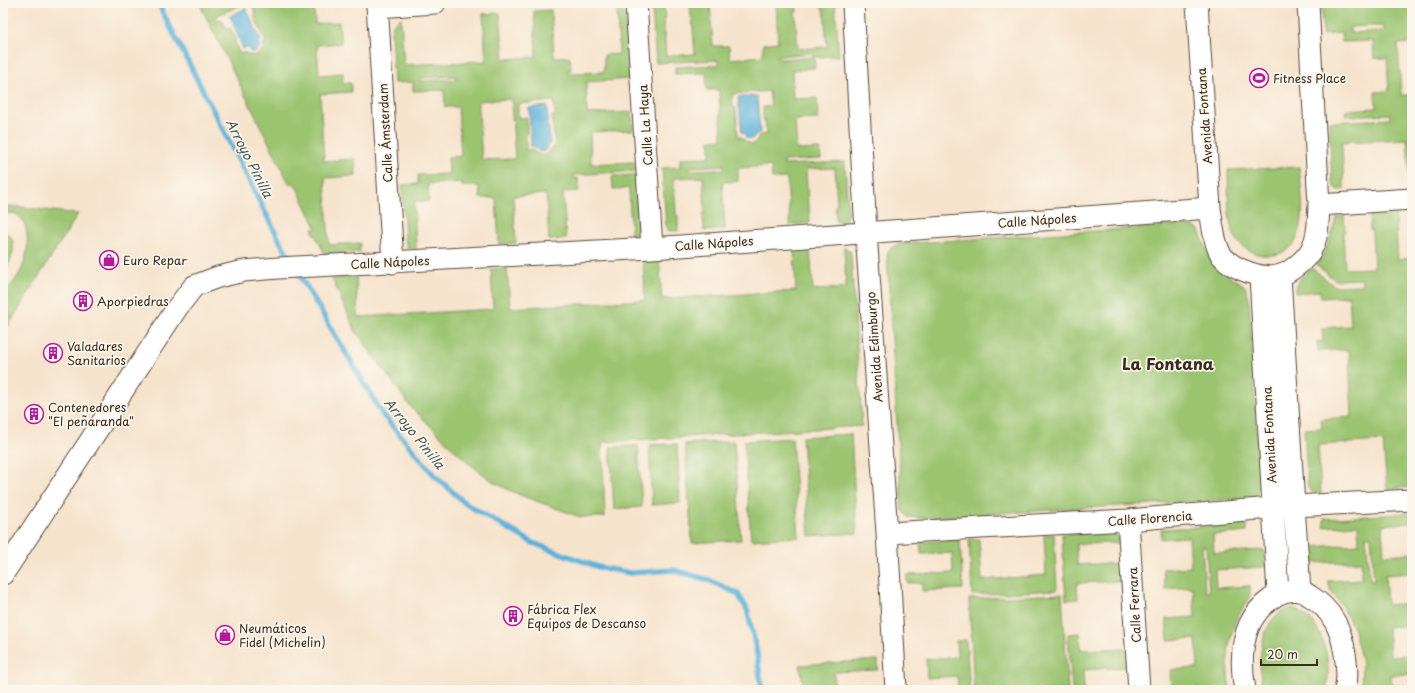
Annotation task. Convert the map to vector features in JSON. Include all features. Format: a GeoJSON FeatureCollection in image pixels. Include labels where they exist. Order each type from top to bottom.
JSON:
{"type":"FeatureCollection","features":[{"type":"Feature","properties":{"kind":"street"},"geometry":{"type":"LineString","coordinates":[[377,5],[435,3]]}},
{"type":"Feature","properties":{"kind":"street","name":"Calle La Haya"},"geometry":{"type":"LineString","coordinates":[[636,3],[652,248]]}},
{"type":"Feature","properties":{"kind":"street","name":"Avenida Edimburgo"},"geometry":{"type":"LineString","coordinates":[[853,3],[866,232],[887,533],[896,690]]}},
{"type":"Feature","properties":{"kind":"street","name":"Avenida Fontana"},"geometry":{"type":"LineString","coordinates":[[1197,3],[1210,208],[1214,236],[1222,256],[1238,269],[1260,276],[1280,276],[1300,591]]}},
{"type":"Feature","properties":{"kind":"street"},"geometry":{"type":"LineString","coordinates":[[1280,276],[1296,266],[1311,250],[1318,233],[1319,204],[1308,3]]}},
{"type":"Feature","properties":{"kind":"street","name":"Calle Ámsterdam"},"geometry":{"type":"LineString","coordinates":[[377,5],[393,263]]}},
{"type":"Feature","properties":{"kind":"street"},"geometry":{"type":"LineString","coordinates":[[1319,204],[1412,199]]}},
{"type":"Feature","properties":{"kind":"street","name":"Calle Nápoles"},"geometry":{"type":"LineString","coordinates":[[3,574],[177,308],[194,286],[218,277],[244,271],[278,268],[652,248],[1210,208]]}},
{"type":"Feature","properties":{"kind":"street","name":"Avenida Fontana"},"geometry":{"type":"LineString","coordinates":[[1260,276],[1278,594]]}},
{"type":"Feature","properties":{"kind":"street","name":"Calle Florencia"},"geometry":{"type":"LineString","coordinates":[[887,533],[1128,520],[1273,507],[1412,500]]}},
{"type":"Feature","properties":{"kind":"street","name":"Calle Ferrara"},"geometry":{"type":"LineString","coordinates":[[1128,520],[1139,690]]}},
{"type":"Feature","properties":{"kind":"street"},"geometry":{"type":"LineString","coordinates":[[1245,690],[1242,648],[1250,622],[1262,605],[1278,594],[1290,590],[1300,591],[1320,602],[1336,622],[1346,652],[1348,682],[1345,690]]}},
{"type":"Feature","properties":{"kind":"green space"},"geometry":{"type":"Polygon","coordinates":[[[199,3],[247,3],[218,15],[216,19],[218,21],[222,20],[227,29],[230,28],[236,40],[234,41],[240,54],[245,52],[249,55],[259,54],[264,47],[263,44],[266,42],[254,16],[256,14],[251,3],[314,3],[315,24],[339,22],[341,43],[317,45],[319,75],[343,73],[343,83],[351,83],[351,92],[320,94],[324,161],[355,159],[356,176],[325,178],[329,245],[360,243],[360,252],[325,254],[312,229],[317,229],[294,182],[290,185],[199,3]]]}},
{"type":"Feature","properties":{"kind":"green space"},"geometry":{"type":"Polygon","coordinates":[[[664,3],[665,19],[663,19],[666,56],[695,54],[690,3],[710,3],[713,46],[729,46],[730,59],[763,56],[763,44],[778,42],[776,3],[796,3],[797,12],[795,12],[798,49],[827,47],[822,3],[835,3],[839,56],[814,57],[815,68],[792,70],[793,99],[817,98],[818,119],[795,120],[797,150],[820,149],[821,159],[784,161],[784,165],[845,162],[848,213],[845,220],[836,222],[835,206],[837,205],[835,168],[806,169],[810,223],[790,225],[787,178],[772,179],[771,166],[738,168],[738,181],[722,182],[725,229],[704,231],[703,214],[705,214],[703,177],[674,178],[678,231],[669,231],[666,226],[662,168],[680,167],[680,158],[710,157],[710,140],[722,139],[719,90],[707,90],[706,73],[675,74],[675,67],[718,65],[718,60],[656,63],[652,10],[655,4],[664,3]],[[813,53],[778,56],[778,59],[813,57],[813,53]],[[769,91],[732,94],[733,108],[736,108],[738,137],[742,137],[746,142],[752,144],[756,142],[759,135],[768,134],[766,131],[765,120],[763,120],[763,107],[771,106],[769,91]],[[724,165],[688,167],[688,170],[724,169],[724,165]]]}},
{"type":"Feature","properties":{"kind":"green space"},"geometry":{"type":"Polygon","coordinates":[[[1321,3],[1332,3],[1333,7],[1412,3],[1412,43],[1398,44],[1401,95],[1412,95],[1412,186],[1410,186],[1407,139],[1342,142],[1344,189],[1338,190],[1334,187],[1332,182],[1329,122],[1390,119],[1390,114],[1346,116],[1346,110],[1376,108],[1375,92],[1389,91],[1387,58],[1374,58],[1373,41],[1342,42],[1341,33],[1323,35],[1321,3]],[[1383,26],[1350,27],[1350,33],[1385,31],[1383,26]]]}},
{"type":"Feature","properties":{"kind":"green space"},"geometry":{"type":"Polygon","coordinates":[[[617,8],[621,8],[626,17],[630,79],[586,82],[587,114],[632,112],[633,130],[590,132],[591,164],[635,162],[636,171],[573,175],[574,178],[578,178],[579,191],[563,192],[566,239],[549,240],[546,194],[513,196],[516,243],[499,244],[496,198],[480,198],[479,186],[462,186],[462,182],[428,184],[429,201],[414,202],[416,249],[407,247],[405,238],[402,185],[418,184],[418,175],[449,174],[448,157],[461,156],[458,107],[445,107],[444,90],[413,91],[413,82],[394,83],[391,30],[394,23],[401,18],[404,65],[486,61],[483,14],[500,13],[504,59],[536,57],[534,11],[551,10],[554,57],[570,57],[571,70],[568,70],[568,73],[604,72],[604,55],[619,54],[617,8]],[[456,76],[420,78],[420,81],[456,79],[456,76]],[[511,99],[478,101],[482,160],[515,159],[511,99]],[[554,101],[518,104],[518,118],[527,117],[525,150],[532,149],[534,152],[542,156],[548,153],[551,148],[555,147],[552,116],[555,115],[554,101]]]}},
{"type":"Feature","properties":{"kind":"green space"},"geometry":{"type":"Polygon","coordinates":[[[1299,167],[1302,210],[1301,225],[1297,238],[1290,248],[1279,254],[1262,255],[1246,249],[1235,237],[1230,222],[1228,205],[1228,170],[1299,167]]]}},
{"type":"Feature","properties":{"kind":"green space"},"geometry":{"type":"Polygon","coordinates":[[[636,175],[639,230],[636,234],[631,235],[629,188],[613,189],[612,176],[636,175]]]}},
{"type":"Feature","properties":{"kind":"green space"},"geometry":{"type":"Polygon","coordinates":[[[3,205],[78,214],[3,334],[3,294],[13,283],[21,270],[27,253],[27,236],[26,227],[23,220],[18,215],[12,213],[3,215],[3,205]]]}},
{"type":"Feature","properties":{"kind":"green space"},"geometry":{"type":"Polygon","coordinates":[[[1395,212],[1398,259],[1412,258],[1412,437],[1409,437],[1412,487],[1387,489],[1383,441],[1318,445],[1321,494],[1315,493],[1308,488],[1304,429],[1322,428],[1321,419],[1352,417],[1349,350],[1318,351],[1317,342],[1323,341],[1322,328],[1351,326],[1349,296],[1321,298],[1320,291],[1295,293],[1296,285],[1298,281],[1312,268],[1334,286],[1362,285],[1362,279],[1335,280],[1316,265],[1328,244],[1336,219],[1337,217],[1344,216],[1345,231],[1343,232],[1345,269],[1374,268],[1372,231],[1370,230],[1369,214],[1395,212]]]}},
{"type":"Feature","properties":{"kind":"green space"},"geometry":{"type":"Polygon","coordinates":[[[1184,225],[1192,226],[1199,230],[1208,253],[1215,263],[1226,274],[1245,286],[1249,298],[1260,484],[1256,495],[1249,498],[921,518],[908,517],[902,509],[887,254],[889,250],[899,244],[1184,225]]]}},
{"type":"Feature","properties":{"kind":"green space"},"geometry":{"type":"Polygon","coordinates":[[[6,232],[13,241],[13,252],[3,273],[3,235],[6,232]]]}},
{"type":"Feature","properties":{"kind":"green space"},"geometry":{"type":"Polygon","coordinates":[[[844,247],[850,251],[851,255],[862,426],[602,442],[605,517],[580,517],[520,495],[495,483],[467,462],[410,406],[356,332],[332,279],[356,276],[358,317],[493,309],[491,269],[507,268],[510,308],[645,300],[643,259],[659,258],[662,299],[796,291],[794,250],[810,249],[813,290],[846,288],[844,247]]]}},
{"type":"Feature","properties":{"kind":"green space"},"geometry":{"type":"Polygon","coordinates":[[[851,434],[857,533],[809,536],[802,437],[851,434]]]}},
{"type":"Feature","properties":{"kind":"green space"},"geometry":{"type":"Polygon","coordinates":[[[792,438],[799,537],[751,540],[744,441],[792,438]]]}},
{"type":"Feature","properties":{"kind":"green space"},"geometry":{"type":"Polygon","coordinates":[[[734,441],[741,540],[692,543],[685,444],[734,441]]]}},
{"type":"Feature","properties":{"kind":"green space"},"geometry":{"type":"Polygon","coordinates":[[[677,444],[680,503],[652,505],[649,445],[677,444]]]}},
{"type":"Feature","properties":{"kind":"green space"},"geometry":{"type":"Polygon","coordinates":[[[638,446],[642,507],[614,509],[610,447],[638,446]]]}},
{"type":"Feature","properties":{"kind":"green space"},"geometry":{"type":"Polygon","coordinates":[[[1410,513],[1410,523],[1382,525],[1384,555],[1412,553],[1412,573],[1385,575],[1387,605],[1412,603],[1412,625],[1388,627],[1390,656],[1412,655],[1412,674],[1391,675],[1392,690],[1361,690],[1362,663],[1354,630],[1341,604],[1331,592],[1328,581],[1362,579],[1361,561],[1311,563],[1310,547],[1359,544],[1358,525],[1324,527],[1324,519],[1410,513]],[[1366,536],[1370,581],[1374,581],[1371,536],[1366,536]]]}},
{"type":"Feature","properties":{"kind":"green space"},"geometry":{"type":"Polygon","coordinates":[[[1247,524],[1247,532],[1213,535],[1214,553],[1264,550],[1265,567],[1215,570],[1216,588],[1250,586],[1249,599],[1237,617],[1229,646],[1228,672],[1230,690],[1200,690],[1199,687],[1171,689],[1170,670],[1198,668],[1196,639],[1168,640],[1166,619],[1195,617],[1193,587],[1165,589],[1163,569],[1191,567],[1189,537],[1161,539],[1161,529],[1247,524]],[[1202,546],[1205,592],[1209,592],[1206,546],[1202,546]]]}},
{"type":"Feature","properties":{"kind":"green space"},"geometry":{"type":"Polygon","coordinates":[[[1110,531],[1117,535],[1119,543],[1076,544],[1077,565],[1120,563],[1121,581],[1077,583],[1078,599],[1066,600],[1062,534],[1110,531]]]}},
{"type":"Feature","properties":{"kind":"green space"},"geometry":{"type":"Polygon","coordinates":[[[1054,534],[1057,590],[972,595],[969,539],[979,539],[982,580],[1046,575],[1044,535],[1054,534]]]}},
{"type":"Feature","properties":{"kind":"green space"},"geometry":{"type":"Polygon","coordinates":[[[960,540],[963,589],[922,591],[922,583],[907,583],[907,575],[953,573],[952,553],[921,554],[920,542],[960,540]]]}},
{"type":"Feature","properties":{"kind":"green space"},"geometry":{"type":"Polygon","coordinates":[[[1062,594],[1068,690],[974,690],[969,599],[1062,594]]]}},
{"type":"Feature","properties":{"kind":"green space"},"geometry":{"type":"Polygon","coordinates":[[[1291,608],[1303,614],[1312,622],[1322,639],[1328,671],[1326,690],[1263,690],[1260,660],[1261,649],[1267,628],[1279,613],[1291,608]]]}},
{"type":"Feature","properties":{"kind":"green space"},"geometry":{"type":"Polygon","coordinates":[[[1080,633],[1081,650],[1126,648],[1127,667],[1083,670],[1084,690],[1072,690],[1068,634],[1080,633]]]}},
{"type":"Feature","properties":{"kind":"green space"},"geometry":{"type":"Polygon","coordinates":[[[966,640],[970,690],[958,690],[957,676],[927,678],[926,659],[957,657],[956,641],[966,640]]]}},
{"type":"Feature","properties":{"kind":"green space"},"geometry":{"type":"Polygon","coordinates":[[[878,660],[878,670],[834,672],[835,690],[804,690],[800,665],[878,660]]]}},
{"type":"Feature","properties":{"kind":"water"},"geometry":{"type":"Polygon","coordinates":[[[246,8],[261,41],[256,52],[251,52],[246,47],[243,49],[230,16],[246,8]]]}},
{"type":"Feature","properties":{"kind":"water"},"geometry":{"type":"Polygon","coordinates":[[[757,96],[760,132],[752,139],[746,138],[745,133],[742,133],[738,97],[757,96]]]}},
{"type":"Feature","properties":{"kind":"water"},"geometry":{"type":"Polygon","coordinates":[[[547,106],[550,144],[548,144],[546,150],[541,152],[536,149],[535,146],[531,146],[529,108],[547,106]]]}},
{"type":"Feature","properties":{"kind":"waterway","name":"Arroyo Pinilla"},"geometry":{"type":"LineString","coordinates":[[158,3],[281,243],[293,263]]}},
{"type":"Feature","properties":{"kind":"waterway","name":"Arroyo Pinilla"},"geometry":{"type":"LineString","coordinates":[[297,271],[383,415],[435,476],[466,504],[533,543],[598,567],[630,573],[673,570],[709,580],[738,594],[747,609],[756,648],[762,690]]}},
{"type":"Feature","properties":{"kind":"place","name":"Fitness Place"},"geometry":{"type":"Point","coordinates":[1259,78]}},
{"type":"Feature","properties":{"kind":"place","name":"Euro Repar"},"geometry":{"type":"Point","coordinates":[109,260]}},
{"type":"Feature","properties":{"kind":"place","name":"Aporpiedras"},"geometry":{"type":"Point","coordinates":[83,301]}},
{"type":"Feature","properties":{"kind":"place","name":"Valadares Sanitarios"},"geometry":{"type":"Point","coordinates":[53,353]}},
{"type":"Feature","properties":{"kind":"place","name":"Contenedores \"El peñaranda\""},"geometry":{"type":"Point","coordinates":[34,414]}},
{"type":"Feature","properties":{"kind":"place","name":"Fábrica Flex Equipos de Descanso"},"geometry":{"type":"Point","coordinates":[513,616]}},
{"type":"Feature","properties":{"kind":"place","name":"Neumáticos Fidel (Michelin)"},"geometry":{"type":"Point","coordinates":[225,635]}},
{"type":"Feature","properties":{"kind":"district","name":"La Fontana"},"geometry":{"type":"Point","coordinates":[1168,363]}}]}
